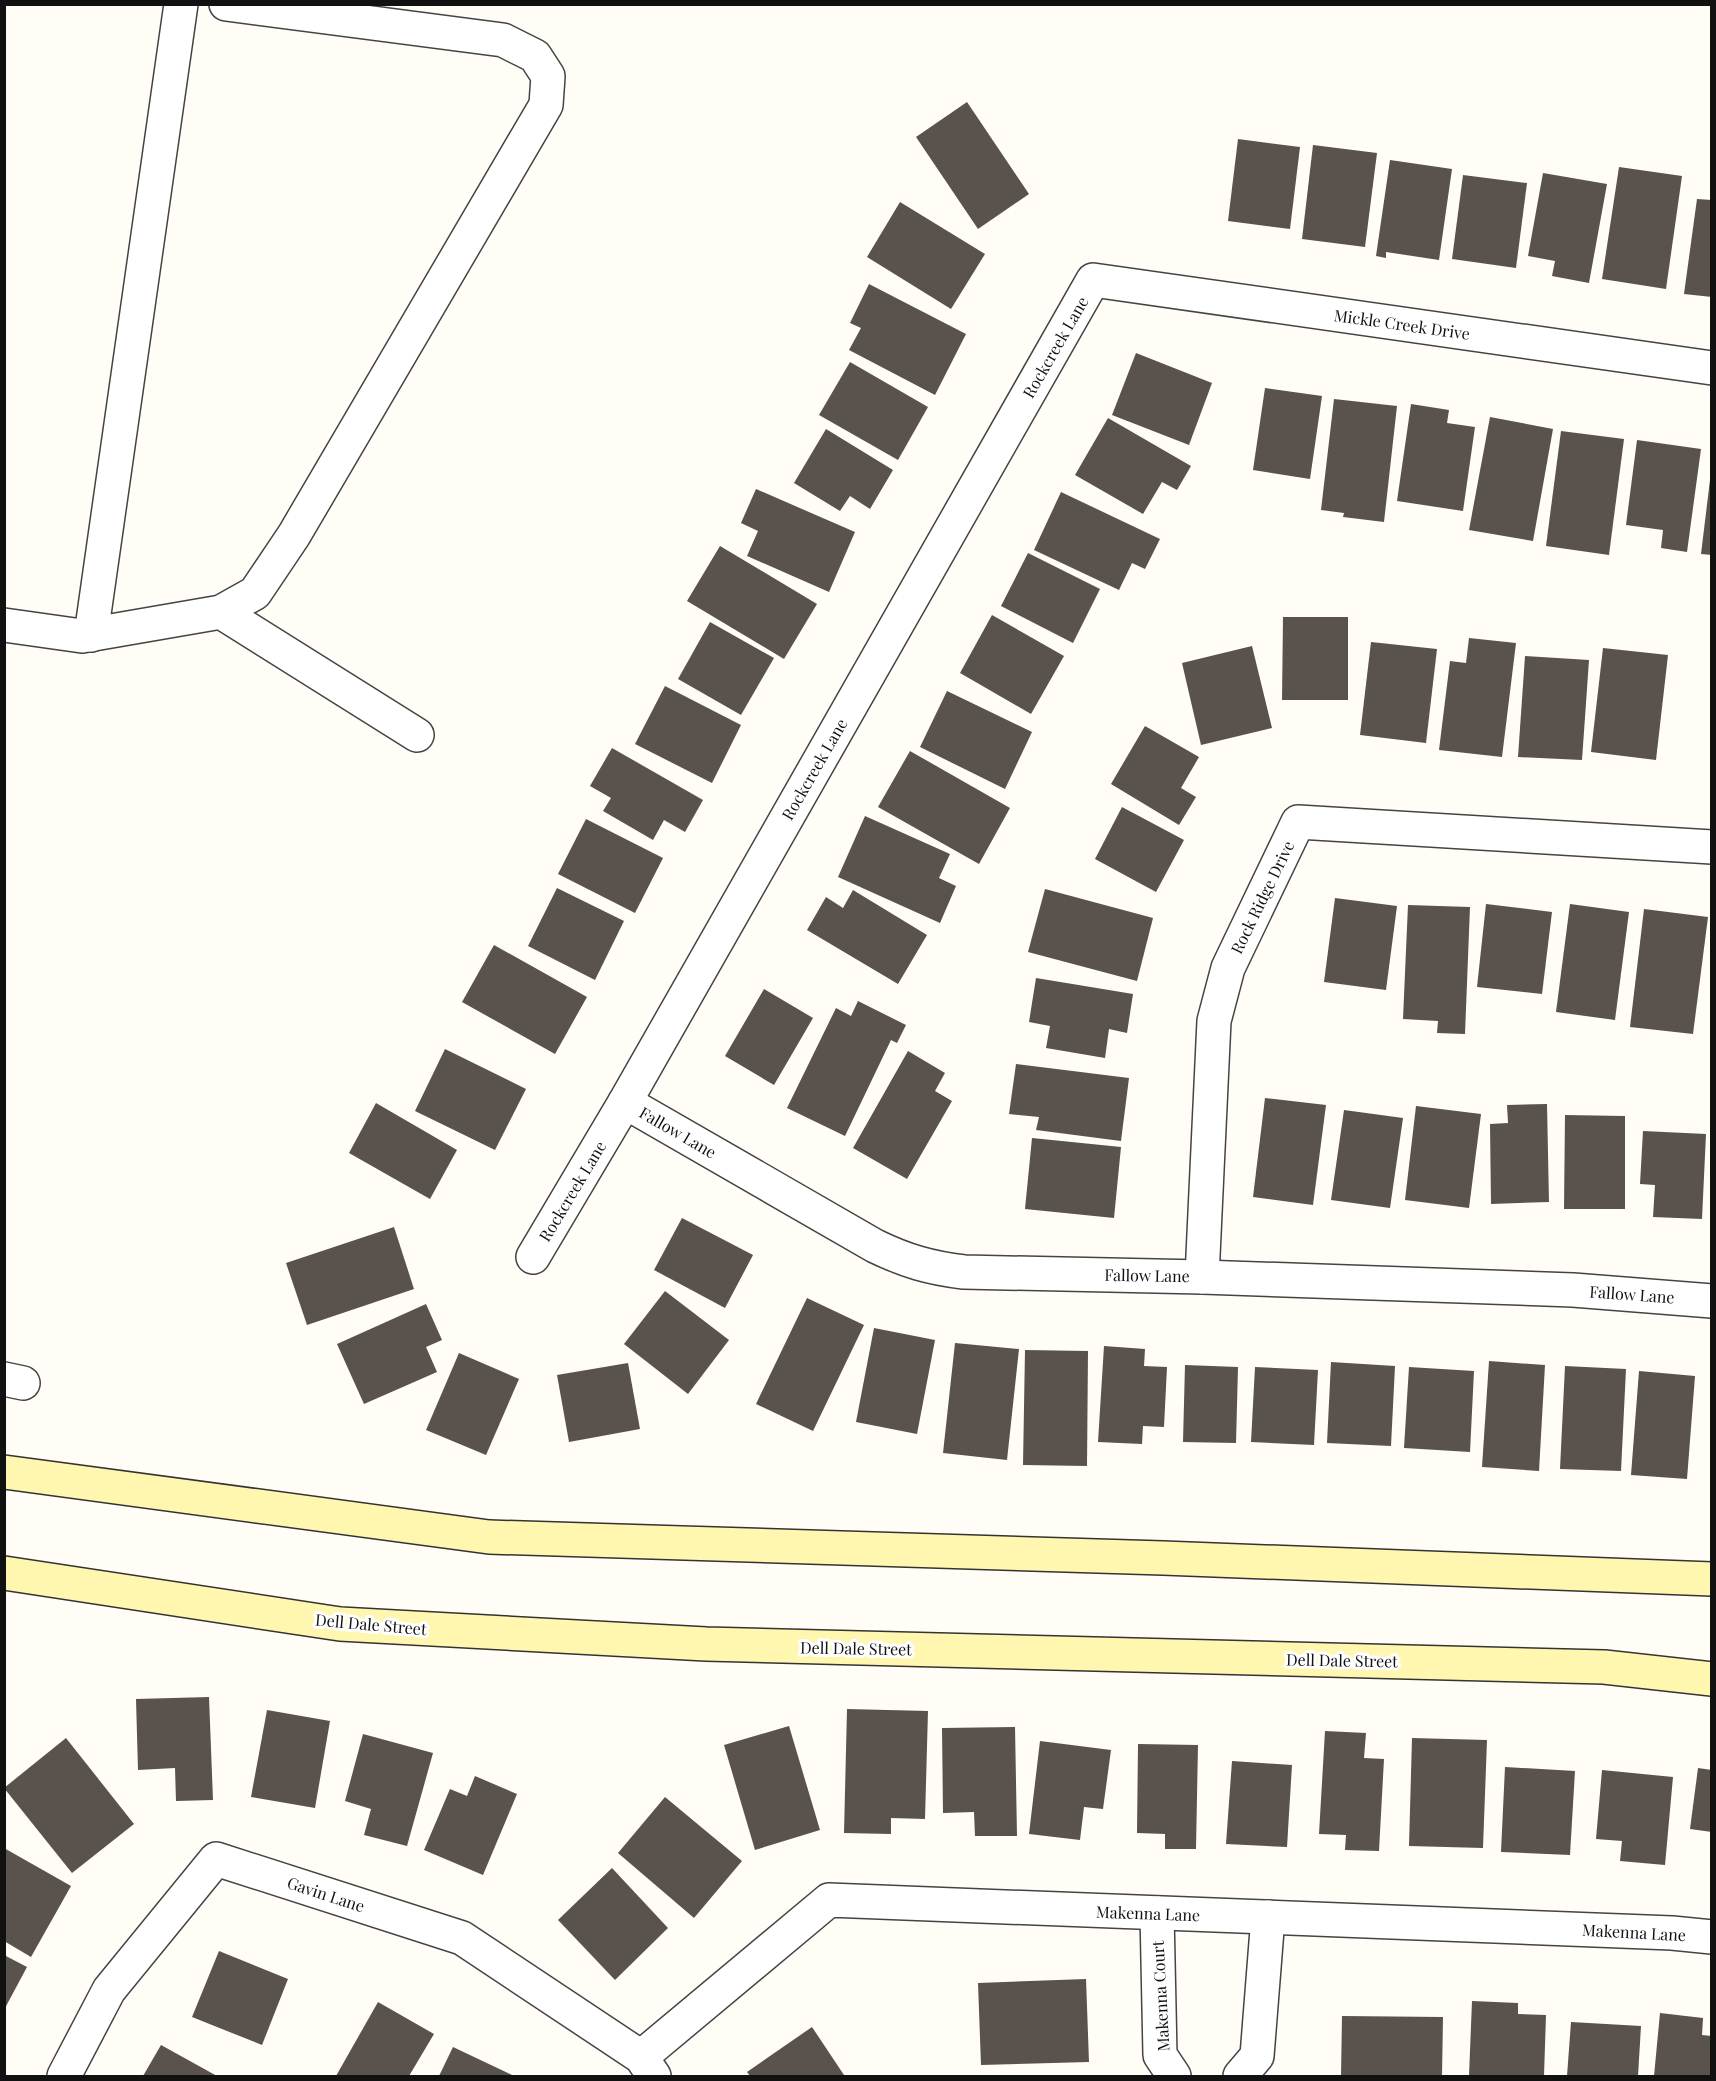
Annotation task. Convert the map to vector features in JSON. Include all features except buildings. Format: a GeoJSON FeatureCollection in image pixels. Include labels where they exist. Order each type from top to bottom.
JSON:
{"type":"FeatureCollection","features":[{"type":"Feature","properties":{"kind":"main road"},"geometry":{"type":"LineString","coordinates":[[4,1472],[489,1537],[1163,1558],[1712,1579]]}},
{"type":"Feature","properties":{"kind":"main road","name":"Dell Dale Street"},"geometry":{"type":"LineString","coordinates":[[4,1573],[340,1624],[706,1644],[1604,1667],[1712,1679]]}},
{"type":"Feature","properties":{"kind":"street"},"geometry":{"type":"LineString","coordinates":[[91,635],[181,4]]}},
{"type":"Feature","properties":{"kind":"street"},"geometry":{"type":"LineString","coordinates":[[4,625],[82,636],[91,635],[221,612],[255,593],[294,534],[546,105],[548,76],[535,56],[502,40],[226,4]]}},
{"type":"Feature","properties":{"kind":"street","name":"Mickle Creek Drive"},"geometry":{"type":"LineString","coordinates":[[1093,280],[1712,368]]}},
{"type":"Feature","properties":{"kind":"street","name":"Rockcreek Lane"},"geometry":{"type":"LineString","coordinates":[[532,1257],[625,1102],[1093,280]]}},
{"type":"Feature","properties":{"kind":"street"},"geometry":{"type":"LineString","coordinates":[[221,612],[417,735]]}},
{"type":"Feature","properties":{"kind":"street","name":"Rock Ridge Drive"},"geometry":{"type":"LineString","coordinates":[[1202,1276],[1214,1021],[1228,968],[1298,822],[1712,848]]}},
{"type":"Feature","properties":{"kind":"street","name":"Fallow Lane"},"geometry":{"type":"LineString","coordinates":[[625,1102],[875,1246],[903,1260],[931,1268],[964,1272],[1202,1276],[1573,1290],[1712,1301]]}},
{"type":"Feature","properties":{"kind":"street","name":"Gavin Lane"},"geometry":{"type":"LineString","coordinates":[[64,2076],[109,1990],[216,1859],[462,1938],[648,2067]]}},
{"type":"Feature","properties":{"kind":"street","name":"Makenna Lane"},"geometry":{"type":"LineString","coordinates":[[648,2067],[829,1900],[1672,1933],[1712,1937]]}},
{"type":"Feature","properties":{"kind":"street","name":"Makenna Court"},"geometry":{"type":"LineString","coordinates":[[1157,1913],[1161,2055],[1174,2076]]}},
{"type":"Feature","properties":{"kind":"street"},"geometry":{"type":"LineString","coordinates":[[1240,2076],[1257,2056],[1268,1917]]}}]}
